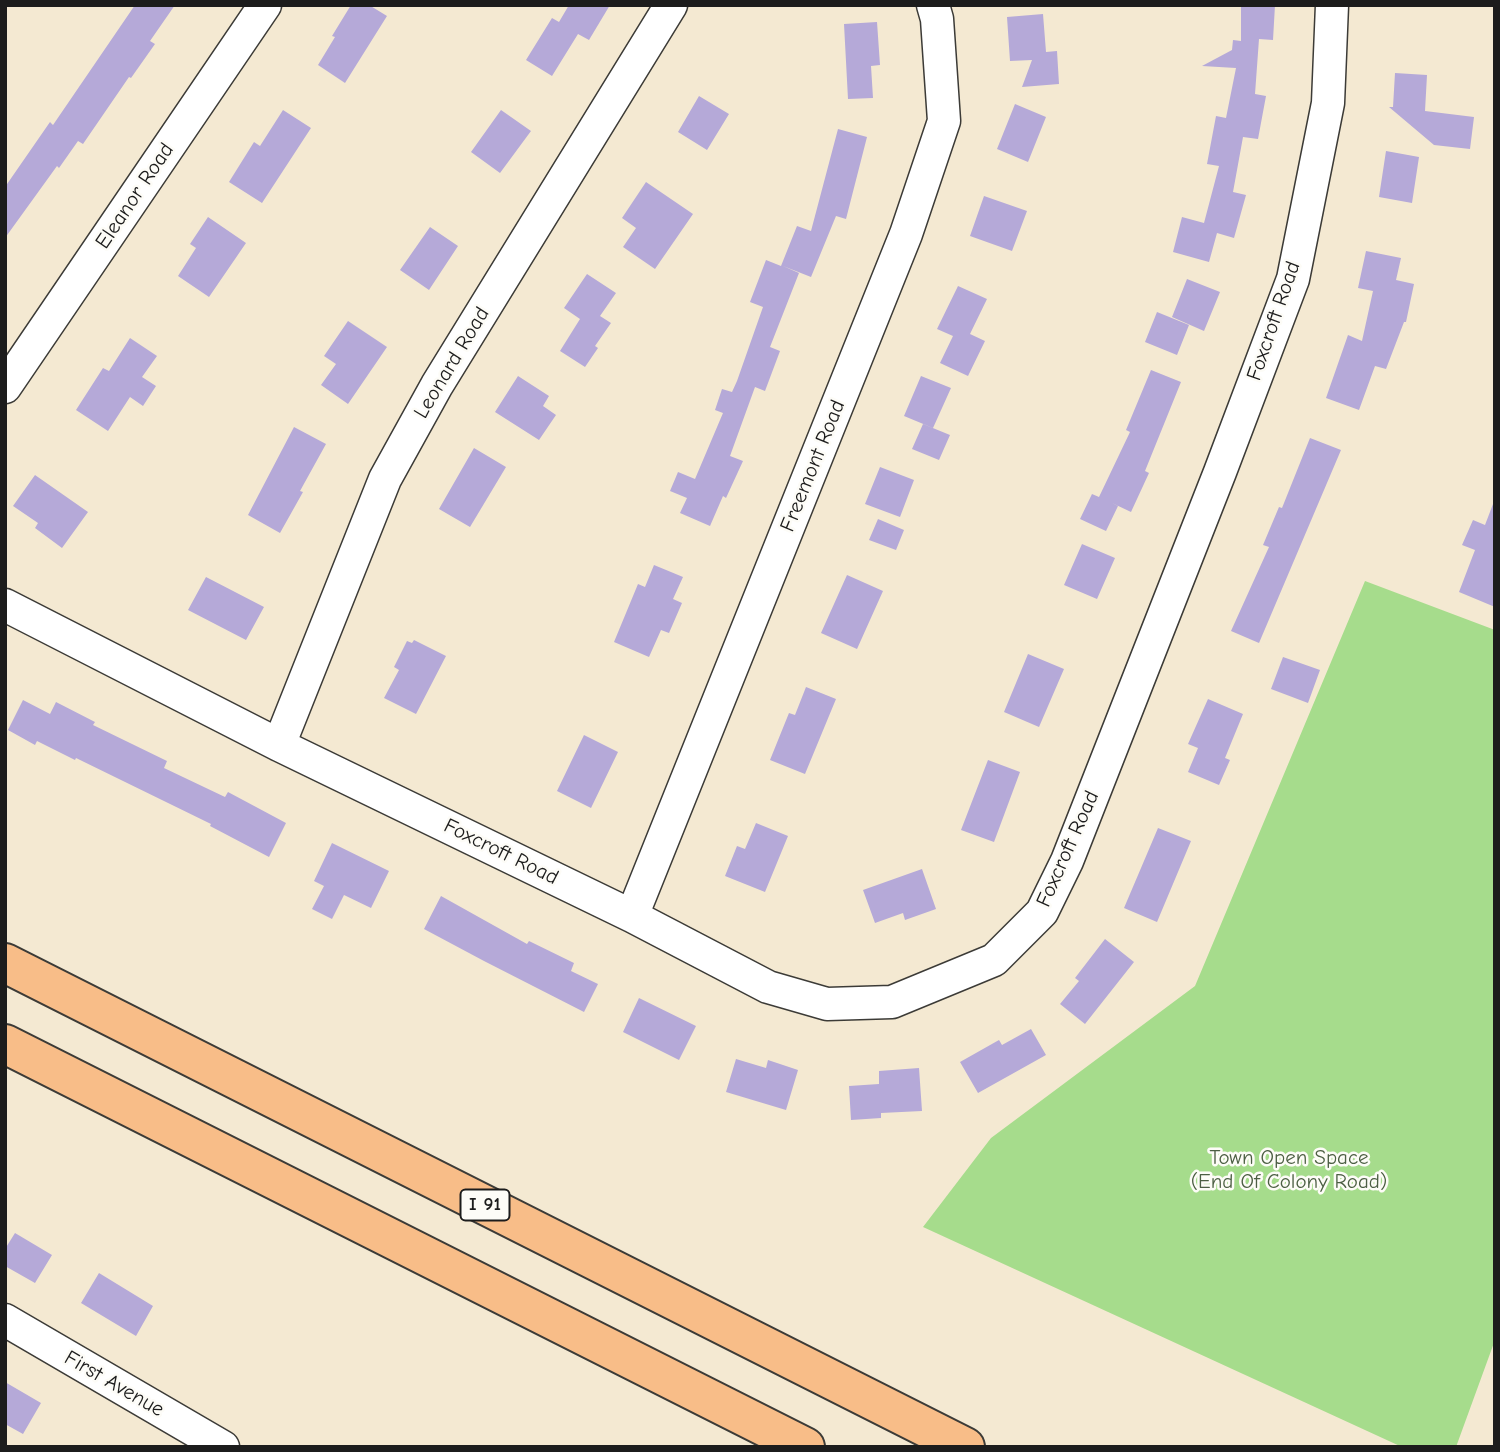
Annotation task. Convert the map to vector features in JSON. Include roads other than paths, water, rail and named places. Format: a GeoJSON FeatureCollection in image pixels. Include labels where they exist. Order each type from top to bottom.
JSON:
{"type":"FeatureCollection","features":[{"type":"Feature","properties":{"kind":"highway","name":"I 91"},"geometry":{"type":"LineString","coordinates":[[5,963],[965,1447]]}},
{"type":"Feature","properties":{"kind":"highway"},"geometry":{"type":"LineString","coordinates":[[5,1044],[805,1447]]}},
{"type":"Feature","properties":{"kind":"street","name":"Eleanor Road"},"geometry":{"type":"LineString","coordinates":[[5,387],[264,5]]}},
{"type":"Feature","properties":{"kind":"street","name":"Leonard Road"},"geometry":{"type":"LineString","coordinates":[[279,745],[384,479],[437,385],[671,5]]}},
{"type":"Feature","properties":{"kind":"street","name":"Freemont Road"},"geometry":{"type":"LineString","coordinates":[[632,916],[906,234],[944,121],[937,19],[933,5]]}},
{"type":"Feature","properties":{"kind":"street","name":"Foxcroft Road"},"geometry":{"type":"LineString","coordinates":[[5,604],[279,745],[632,916],[768,987],[827,1004],[892,1002],[994,960],[1042,912],[1067,861],[1293,279],[1328,103],[1332,5]]}},
{"type":"Feature","properties":{"kind":"street","name":"First Avenue"},"geometry":{"type":"LineString","coordinates":[[5,1320],[223,1447]]}},
{"type":"Feature","properties":{"kind":"park label","name":"Town Open Space (End Of Colony Road)"},"geometry":{"type":"Point","coordinates":[1289,1170]}}]}
